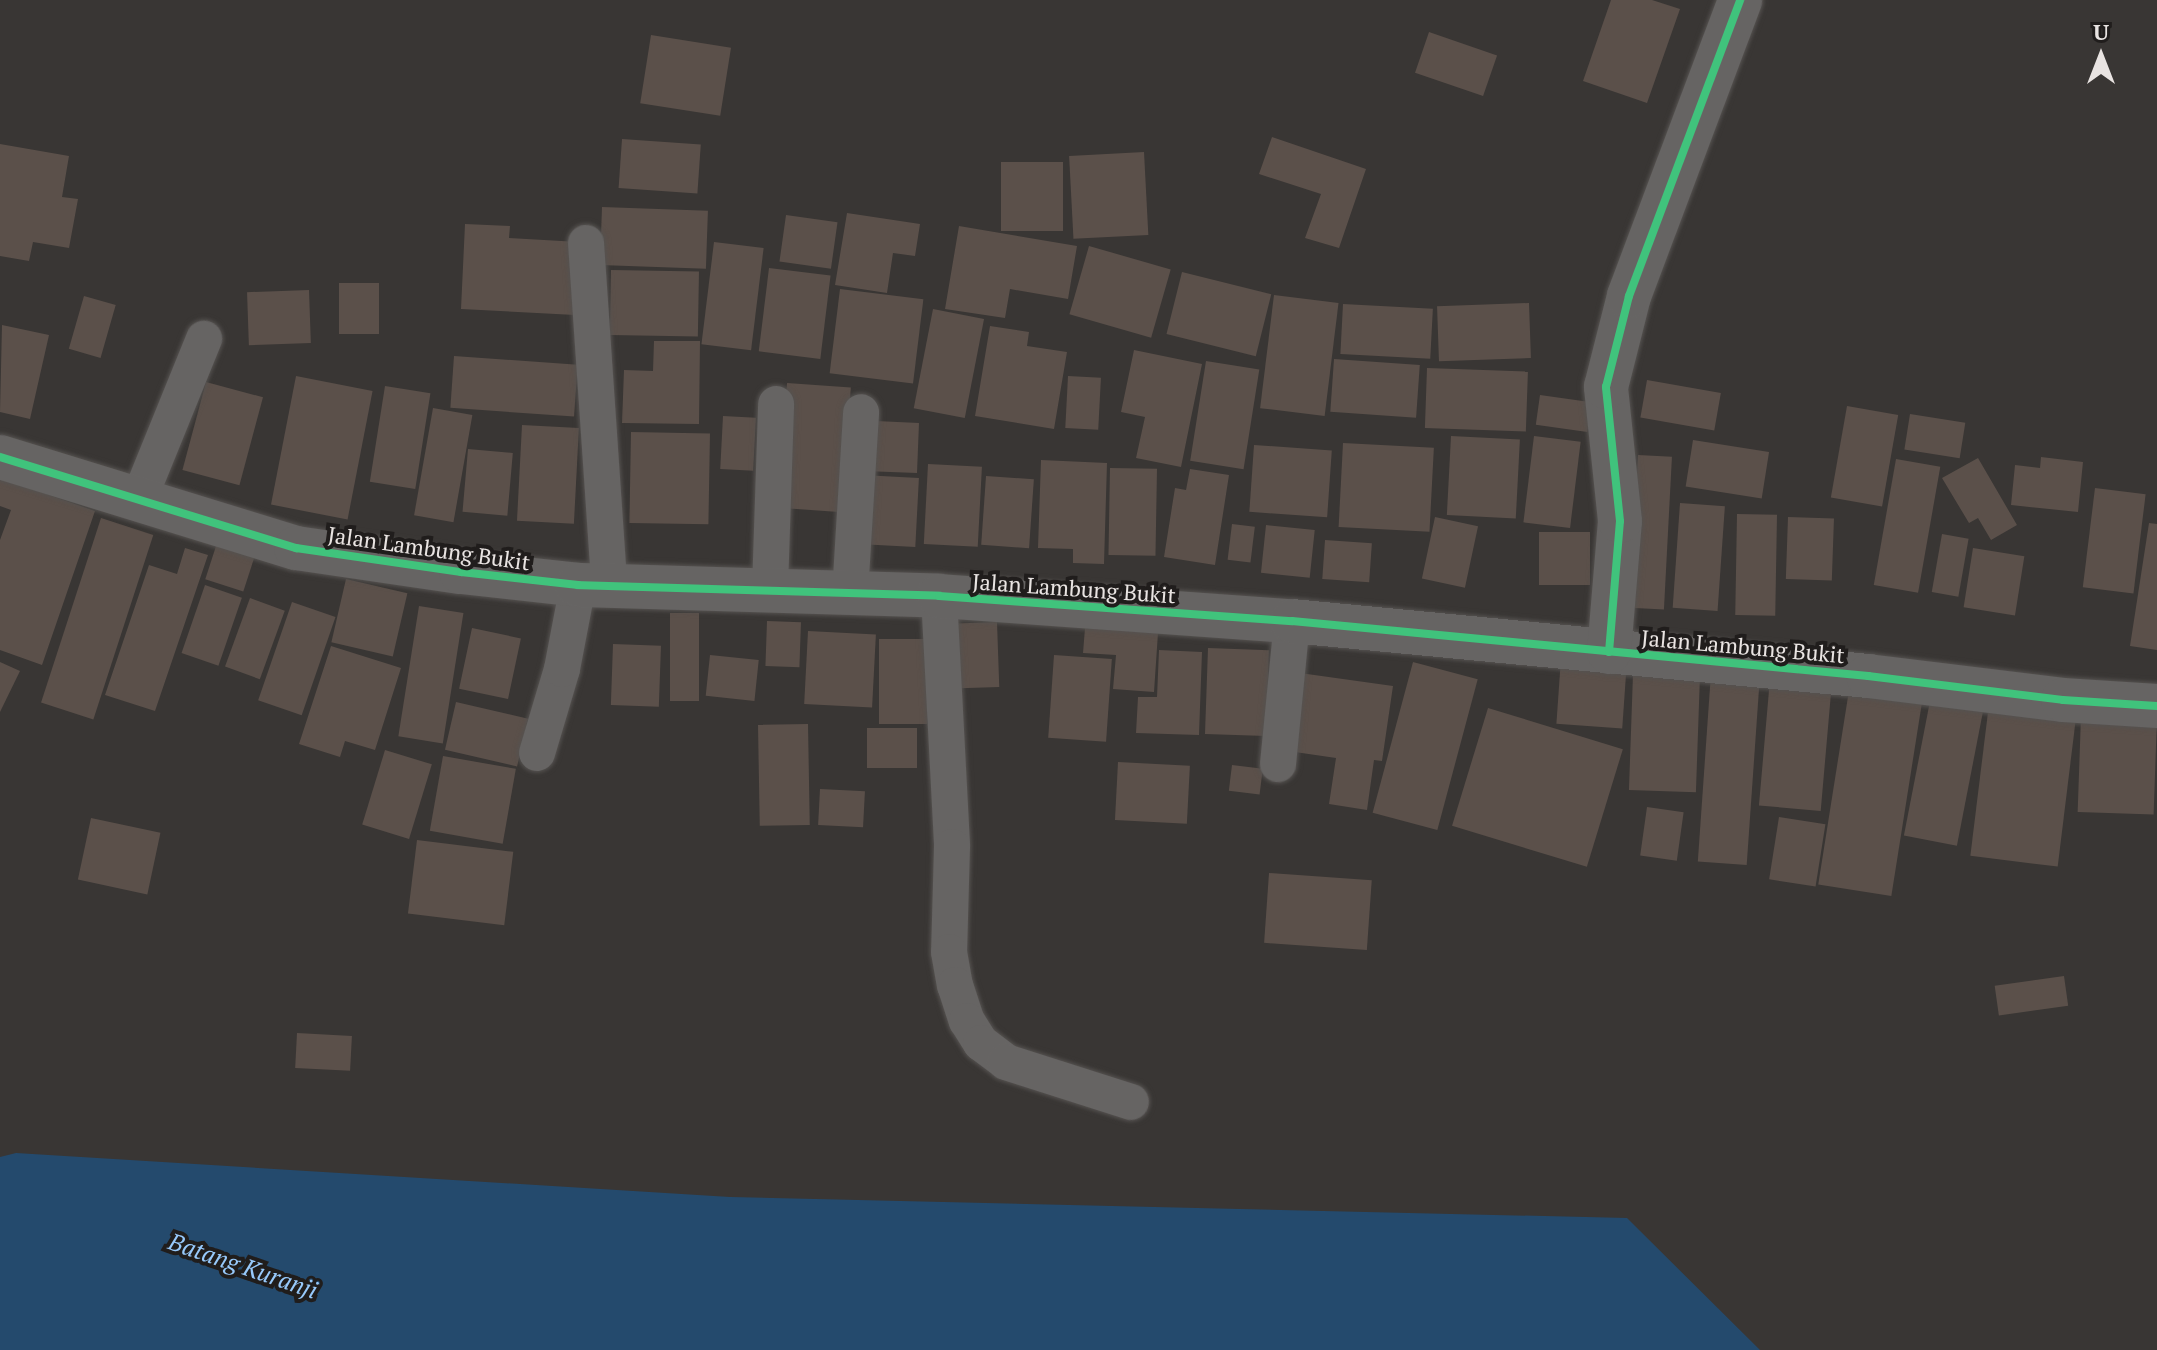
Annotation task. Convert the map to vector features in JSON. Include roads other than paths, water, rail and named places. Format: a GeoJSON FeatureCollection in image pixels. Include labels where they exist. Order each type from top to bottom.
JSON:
{"type":"FeatureCollection","features":[{"type":"Feature","properties":{"kind":"street"},"geometry":{"type":"LineString","coordinates":[[1609,652],[1620,521],[1606,387],[1629,296],[1740,0]]}},
{"type":"Feature","properties":{"kind":"street"},"geometry":{"type":"LineString","coordinates":[[537,753],[562,669],[593,585],[586,243]]}},
{"type":"Feature","properties":{"kind":"street"},"geometry":{"type":"LineString","coordinates":[[139,499],[204,339]]}},
{"type":"Feature","properties":{"kind":"street"},"geometry":{"type":"LineString","coordinates":[[770,589],[776,404]]}},
{"type":"Feature","properties":{"kind":"street"},"geometry":{"type":"LineString","coordinates":[[850,594],[861,412]]}},
{"type":"Feature","properties":{"kind":"street","name":"Jalan Lambung Bukit"},"geometry":{"type":"LineString","coordinates":[[0,457],[296,548],[593,585],[939,596],[1292,621],[1868,676],[2063,700],[2157,706]]}},
{"type":"Feature","properties":{"kind":"street"},"geometry":{"type":"LineString","coordinates":[[939,596],[952,847],[949,952],[955,985],[967,1021],[981,1043],[1006,1062],[1131,1102]]}},
{"type":"Feature","properties":{"kind":"street"},"geometry":{"type":"LineString","coordinates":[[1278,764],[1292,621]]}},
{"type":"Feature","properties":{"kind":"water","name":"Batang Kuranji"},"geometry":{"type":"Polygon","coordinates":[[[16,1153],[730,1197],[1627,1218],[1760,1350],[0,1350],[0,1157],[16,1153]]]}}]}
